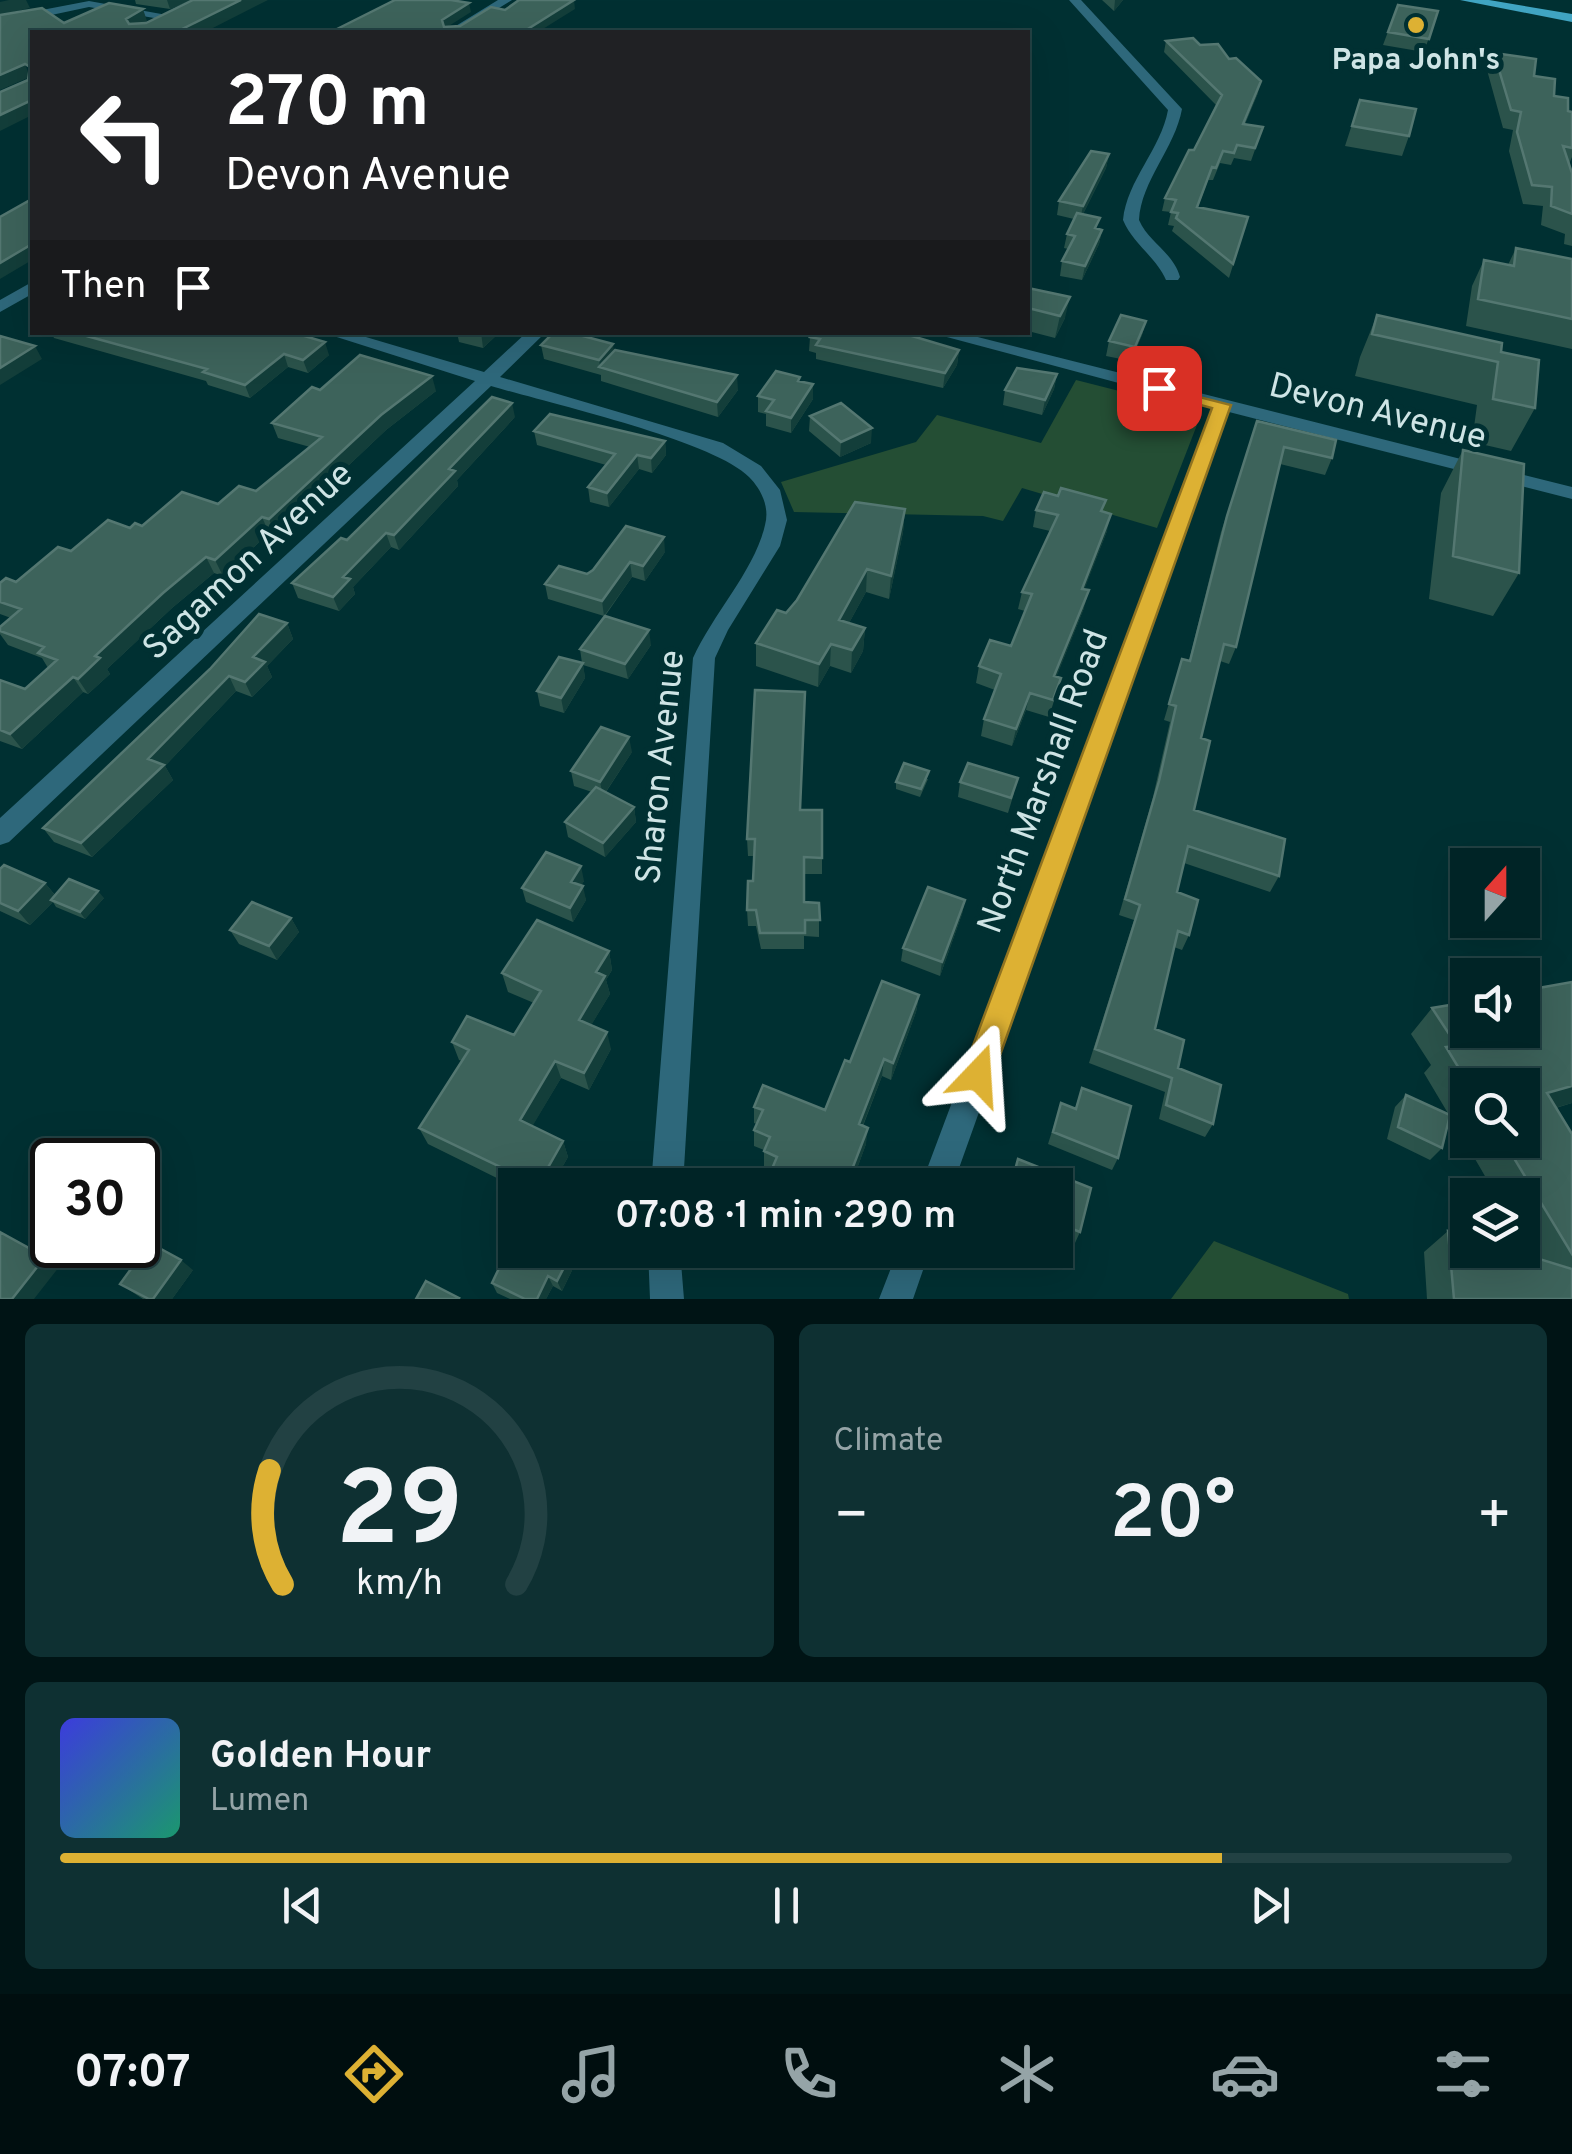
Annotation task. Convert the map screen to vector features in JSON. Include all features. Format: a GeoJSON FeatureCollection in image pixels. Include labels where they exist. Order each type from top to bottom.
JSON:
{"type":"FeatureCollection","features":[{"type":"Feature","properties":{"kind":"main road"},"geometry":{"type":"LineString","coordinates":[[1466,0],[1572,15]]}},
{"type":"Feature","properties":{"kind":"main road"},"geometry":{"type":"LineString","coordinates":[[1564,0],[1572,15]]}},
{"type":"Feature","properties":{"kind":"street"},"geometry":{"type":"LineString","coordinates":[[455,30],[506,0]]}},
{"type":"Feature","properties":{"kind":"street"},"geometry":{"type":"LineString","coordinates":[[1076,0],[1176,109],[1170,135],[1131,210],[1135,228],[1171,265],[1172,277]]}},
{"type":"Feature","properties":{"kind":"street"},"geometry":{"type":"LineString","coordinates":[[0,22],[89,4],[178,14],[144,30]]}},
{"type":"Feature","properties":{"kind":"street"},"geometry":{"type":"LineString","coordinates":[[0,306],[30,288]]}},
{"type":"Feature","properties":{"kind":"street","name":"Sharon Avenue"},"geometry":{"type":"LineString","coordinates":[[339,335],[716,447],[754,470],[768,486],[778,508],[774,539],[766,557],[710,640],[704,658],[668,1168]]}},
{"type":"Feature","properties":{"kind":"street","name":"Sagamon Avenue"},"geometry":{"type":"LineString","coordinates":[[0,834],[535,335]]}},
{"type":"Feature","properties":{"kind":"street","name":"Devon Avenue"},"geometry":{"type":"LineString","coordinates":[[948,335],[1572,493]]}},
{"type":"Feature","properties":{"kind":"street","name":"North Marshall Road"},"geometry":{"type":"LineString","coordinates":[[943,1168],[1222,405]]}},
{"type":"Feature","properties":{"kind":"street"},"geometry":{"type":"LineString","coordinates":[[665,1268],[667,1299]]}},
{"type":"Feature","properties":{"kind":"street"},"geometry":{"type":"LineString","coordinates":[[896,1299],[907,1268]]}},
{"type":"Feature","properties":{"kind":"green space"},"geometry":{"type":"Polygon","coordinates":[[[1076,380],[1202,412],[1157,528],[1022,488],[1003,521],[983,516],[794,512],[781,482],[916,442],[937,415],[1041,443],[1076,380]]]}},
{"type":"Feature","properties":{"kind":"green space"},"geometry":{"type":"Polygon","coordinates":[[[1214,1241],[1348,1294],[1349,1299],[1171,1299],[1214,1241]]]}},
{"type":"Feature","properties":{"kind":"building"},"geometry":{"type":"Polygon","coordinates":[[[193,0],[241,0],[180,30],[30,30],[30,67],[25,64],[0,75],[0,15],[42,8],[64,23],[109,3],[143,9],[126,19],[129,24],[146,23],[193,0]]]}},
{"type":"Feature","properties":{"kind":"building"},"geometry":{"type":"Polygon","coordinates":[[[395,0],[469,3],[442,20],[444,27],[460,26],[491,7],[505,10],[519,0],[574,0],[526,30],[335,30],[395,0]]]}},
{"type":"Feature","properties":{"kind":"building"},"geometry":{"type":"Polygon","coordinates":[[[1398,5],[1438,11],[1429,39],[1388,32],[1398,5]]]}},
{"type":"Feature","properties":{"kind":"building"},"geometry":{"type":"Polygon","coordinates":[[[1193,38],[1200,45],[1218,44],[1229,59],[1236,58],[1261,81],[1243,124],[1263,127],[1255,148],[1237,145],[1234,153],[1223,151],[1216,168],[1212,167],[1197,207],[1248,217],[1233,264],[1176,218],[1178,213],[1171,212],[1176,200],[1165,198],[1222,95],[1166,41],[1193,38]]]}},
{"type":"Feature","properties":{"kind":"building"},"geometry":{"type":"Polygon","coordinates":[[[1494,53],[1536,59],[1534,76],[1555,79],[1554,96],[1568,98],[1572,148],[1563,146],[1572,173],[1572,214],[1551,206],[1552,187],[1532,185],[1517,132],[1521,112],[1511,110],[1494,53]]]}},
{"type":"Feature","properties":{"kind":"building"},"geometry":{"type":"Polygon","coordinates":[[[30,67],[30,101],[0,115],[0,92],[28,80],[30,67]]]}},
{"type":"Feature","properties":{"kind":"building"},"geometry":{"type":"Polygon","coordinates":[[[1360,100],[1416,109],[1409,136],[1352,126],[1360,100]]]}},
{"type":"Feature","properties":{"kind":"building"},"geometry":{"type":"Polygon","coordinates":[[[1091,151],[1109,154],[1083,206],[1059,201],[1091,151]]]}},
{"type":"Feature","properties":{"kind":"building"},"geometry":{"type":"Polygon","coordinates":[[[30,200],[30,245],[0,263],[0,217],[30,200]]]}},
{"type":"Feature","properties":{"kind":"building"},"geometry":{"type":"Polygon","coordinates":[[[1077,213],[1100,218],[1095,228],[1102,230],[1085,266],[1062,261],[1075,236],[1067,234],[1077,213]]]}},
{"type":"Feature","properties":{"kind":"building"},"geometry":{"type":"Polygon","coordinates":[[[1516,248],[1572,259],[1572,319],[1478,299],[1484,260],[1514,266],[1516,248]]]}},
{"type":"Feature","properties":{"kind":"building"},"geometry":{"type":"Polygon","coordinates":[[[1030,288],[1070,297],[1060,316],[1030,308],[1030,288]]]}},
{"type":"Feature","properties":{"kind":"building"},"geometry":{"type":"Polygon","coordinates":[[[1121,315],[1146,321],[1135,347],[1109,341],[1121,315]]]}},
{"type":"Feature","properties":{"kind":"building"},"geometry":{"type":"Polygon","coordinates":[[[1377,315],[1502,343],[1501,352],[1539,360],[1535,408],[1493,399],[1498,362],[1372,334],[1377,315]]]}},
{"type":"Feature","properties":{"kind":"building"},"geometry":{"type":"Polygon","coordinates":[[[83,335],[301,335],[325,342],[303,360],[284,354],[245,385],[203,372],[207,369],[83,335]]]}},
{"type":"Feature","properties":{"kind":"building"},"geometry":{"type":"Polygon","coordinates":[[[551,335],[579,335],[613,344],[599,360],[541,345],[551,335]]]}},
{"type":"Feature","properties":{"kind":"building"},"geometry":{"type":"Polygon","coordinates":[[[907,335],[959,350],[945,373],[816,345],[820,339],[810,337],[907,335]]]}},
{"type":"Feature","properties":{"kind":"building"},"geometry":{"type":"Polygon","coordinates":[[[0,336],[35,346],[0,368],[0,336]]]}},
{"type":"Feature","properties":{"kind":"building"},"geometry":{"type":"Polygon","coordinates":[[[615,350],[737,375],[717,402],[599,367],[615,350]]]}},
{"type":"Feature","properties":{"kind":"building"},"geometry":{"type":"Polygon","coordinates":[[[360,355],[432,376],[381,415],[269,519],[262,517],[215,560],[206,557],[163,593],[95,656],[100,658],[78,679],[73,677],[10,734],[0,730],[0,680],[25,689],[57,660],[38,653],[44,647],[0,631],[21,609],[0,602],[0,583],[6,578],[16,582],[58,547],[71,551],[108,520],[130,528],[135,523],[142,526],[182,492],[218,504],[239,486],[256,491],[322,437],[272,423],[312,387],[320,390],[360,355]]]}},
{"type":"Feature","properties":{"kind":"building"},"geometry":{"type":"Polygon","coordinates":[[[1017,368],[1057,374],[1045,400],[1005,390],[1017,368]]]}},
{"type":"Feature","properties":{"kind":"building"},"geometry":{"type":"Polygon","coordinates":[[[776,371],[813,384],[791,418],[766,411],[774,400],[758,396],[776,371]]]}},
{"type":"Feature","properties":{"kind":"building"},"geometry":{"type":"Polygon","coordinates":[[[492,397],[512,403],[394,535],[386,533],[343,577],[350,579],[333,597],[292,583],[341,538],[347,540],[492,397]]]}},
{"type":"Feature","properties":{"kind":"building"},"geometry":{"type":"Polygon","coordinates":[[[841,403],[872,428],[841,442],[810,416],[841,403]]]}},
{"type":"Feature","properties":{"kind":"building"},"geometry":{"type":"Polygon","coordinates":[[[550,414],[665,441],[651,458],[637,455],[607,493],[588,487],[615,454],[534,431],[550,414]]]}},
{"type":"Feature","properties":{"kind":"building"},"geometry":{"type":"Polygon","coordinates":[[[1257,421],[1336,440],[1332,458],[1284,447],[1236,647],[1224,644],[1201,738],[1210,741],[1194,810],[1285,839],[1279,876],[1188,846],[1177,892],[1198,900],[1189,935],[1178,931],[1155,1029],[1184,1040],[1178,1068],[1221,1085],[1213,1124],[1166,1105],[1172,1078],[1095,1049],[1140,905],[1125,899],[1176,706],[1169,704],[1182,659],[1190,661],[1227,516],[1257,421]]]}},
{"type":"Feature","properties":{"kind":"building"},"geometry":{"type":"Polygon","coordinates":[[[1463,450],[1524,464],[1519,573],[1453,556],[1463,450]]]}},
{"type":"Feature","properties":{"kind":"building"},"geometry":{"type":"Polygon","coordinates":[[[1061,488],[1106,500],[1101,511],[1111,514],[1082,589],[1089,590],[1054,676],[1061,678],[1053,700],[1030,693],[1016,729],[984,719],[1001,674],[979,666],[990,640],[1011,646],[1032,594],[1022,592],[1058,515],[1036,510],[1044,492],[1058,496],[1061,488]]]}},
{"type":"Feature","properties":{"kind":"building"},"geometry":{"type":"Polygon","coordinates":[[[855,502],[905,509],[891,576],[867,569],[839,620],[865,628],[852,650],[831,644],[819,664],[756,643],[777,610],[786,613],[797,600],[855,502]]]}},
{"type":"Feature","properties":{"kind":"building"},"geometry":{"type":"Polygon","coordinates":[[[626,526],[664,537],[643,566],[630,562],[602,601],[545,584],[559,566],[587,574],[593,570],[626,526]]]}},
{"type":"Feature","properties":{"kind":"building"},"geometry":{"type":"Polygon","coordinates":[[[259,614],[287,623],[253,657],[265,662],[245,682],[229,676],[148,759],[164,765],[81,843],[43,828],[210,669],[259,614]]]}},
{"type":"Feature","properties":{"kind":"building"},"geometry":{"type":"Polygon","coordinates":[[[605,616],[649,630],[625,664],[580,649],[605,616]]]}},
{"type":"Feature","properties":{"kind":"building"},"geometry":{"type":"Polygon","coordinates":[[[559,657],[583,663],[561,698],[537,691],[559,657]]]}},
{"type":"Feature","properties":{"kind":"building"},"geometry":{"type":"Polygon","coordinates":[[[755,690],[805,692],[800,810],[822,810],[822,858],[804,857],[804,902],[819,903],[820,920],[805,920],[805,933],[760,933],[756,910],[747,910],[755,839],[747,839],[755,690]]]}},
{"type":"Feature","properties":{"kind":"building"},"geometry":{"type":"Polygon","coordinates":[[[601,727],[629,737],[600,782],[571,771],[601,727]]]}},
{"type":"Feature","properties":{"kind":"building"},"geometry":{"type":"Polygon","coordinates":[[[904,763],[929,771],[921,789],[896,782],[904,763]]]}},
{"type":"Feature","properties":{"kind":"building"},"geometry":{"type":"Polygon","coordinates":[[[968,763],[1018,778],[1011,798],[960,782],[968,763]]]}},
{"type":"Feature","properties":{"kind":"building"},"geometry":{"type":"Polygon","coordinates":[[[596,787],[634,807],[603,843],[565,822],[596,787]]]}},
{"type":"Feature","properties":{"kind":"building"},"geometry":{"type":"Polygon","coordinates":[[[546,852],[581,866],[571,882],[583,886],[570,908],[522,888],[546,852]]]}},
{"type":"Feature","properties":{"kind":"building"},"geometry":{"type":"Polygon","coordinates":[[[4,865],[45,883],[18,911],[0,903],[0,869],[4,865]]]}},
{"type":"Feature","properties":{"kind":"building"},"geometry":{"type":"Polygon","coordinates":[[[69,879],[98,891],[80,912],[51,900],[69,879]]]}},
{"type":"Feature","properties":{"kind":"building"},"geometry":{"type":"Polygon","coordinates":[[[928,887],[965,900],[942,962],[903,948],[928,887]]]}},
{"type":"Feature","properties":{"kind":"building"},"geometry":{"type":"Polygon","coordinates":[[[252,902],[291,918],[269,946],[230,930],[252,902]]]}},
{"type":"Feature","properties":{"kind":"building"},"geometry":{"type":"Polygon","coordinates":[[[537,920],[609,951],[596,972],[605,976],[579,1020],[607,1032],[584,1073],[555,1061],[520,1120],[563,1141],[548,1168],[503,1168],[419,1128],[469,1050],[452,1042],[467,1016],[514,1035],[541,991],[502,973],[537,920]]]}},
{"type":"Feature","properties":{"kind":"building"},"geometry":{"type":"Polygon","coordinates":[[[882,981],[919,995],[893,1063],[884,1059],[859,1124],[868,1128],[853,1168],[772,1168],[777,1157],[764,1151],[770,1137],[754,1130],[763,1110],[754,1107],[763,1085],[825,1110],[845,1060],[850,1062],[882,981]]]}},
{"type":"Feature","properties":{"kind":"building"},"geometry":{"type":"Polygon","coordinates":[[[1572,982],[1572,1086],[1547,1093],[1572,1134],[1572,1254],[1540,1201],[1540,1178],[1526,1178],[1514,1158],[1540,1158],[1540,1068],[1459,1068],[1446,1047],[1540,1048],[1540,988],[1572,982]]]}},
{"type":"Feature","properties":{"kind":"building"},"geometry":{"type":"Polygon","coordinates":[[[1450,1005],[1450,1035],[1432,1008],[1450,1005]]]}},
{"type":"Feature","properties":{"kind":"building"},"geometry":{"type":"Polygon","coordinates":[[[1082,1088],[1131,1106],[1118,1158],[1053,1132],[1061,1103],[1076,1109],[1082,1088]]]}},
{"type":"Feature","properties":{"kind":"building"},"geometry":{"type":"Polygon","coordinates":[[[1406,1095],[1450,1115],[1442,1148],[1398,1127],[1406,1095]]]}},
{"type":"Feature","properties":{"kind":"building"},"geometry":{"type":"Polygon","coordinates":[[[1018,1159],[1041,1168],[1016,1168],[1018,1159]]]}},
{"type":"Feature","properties":{"kind":"building"},"geometry":{"type":"Polygon","coordinates":[[[1073,1181],[1091,1188],[1080,1232],[1073,1229],[1073,1181]]]}},
{"type":"Feature","properties":{"kind":"building"},"geometry":{"type":"Polygon","coordinates":[[[0,1232],[30,1249],[30,1268],[36,1268],[12,1299],[0,1299],[0,1232]]]}},
{"type":"Feature","properties":{"kind":"building"},"geometry":{"type":"Polygon","coordinates":[[[160,1248],[181,1260],[153,1299],[120,1284],[132,1268],[160,1268],[160,1248]]]}},
{"type":"Feature","properties":{"kind":"building"},"geometry":{"type":"Polygon","coordinates":[[[1540,1259],[1572,1269],[1572,1299],[1454,1299],[1451,1268],[1540,1268],[1540,1259]]]}},
{"type":"Feature","properties":{"kind":"building"},"geometry":{"type":"Polygon","coordinates":[[[499,1268],[564,1268],[557,1281],[548,1276],[537,1299],[525,1299],[492,1283],[499,1268]]]}},
{"type":"Feature","properties":{"kind":"building"},"geometry":{"type":"Polygon","coordinates":[[[426,1281],[459,1298],[416,1299],[426,1281]]]}},
{"type":"Feature","properties":{"kind":"place","name":"Papa John's"},"geometry":{"type":"Point","coordinates":[1416,25]}},
{"type":"Feature","properties":{"kind":"route"},"geometry":{"type":"LineString","coordinates":[[978,1075],[1222,405],[1159,388]]}}]}
